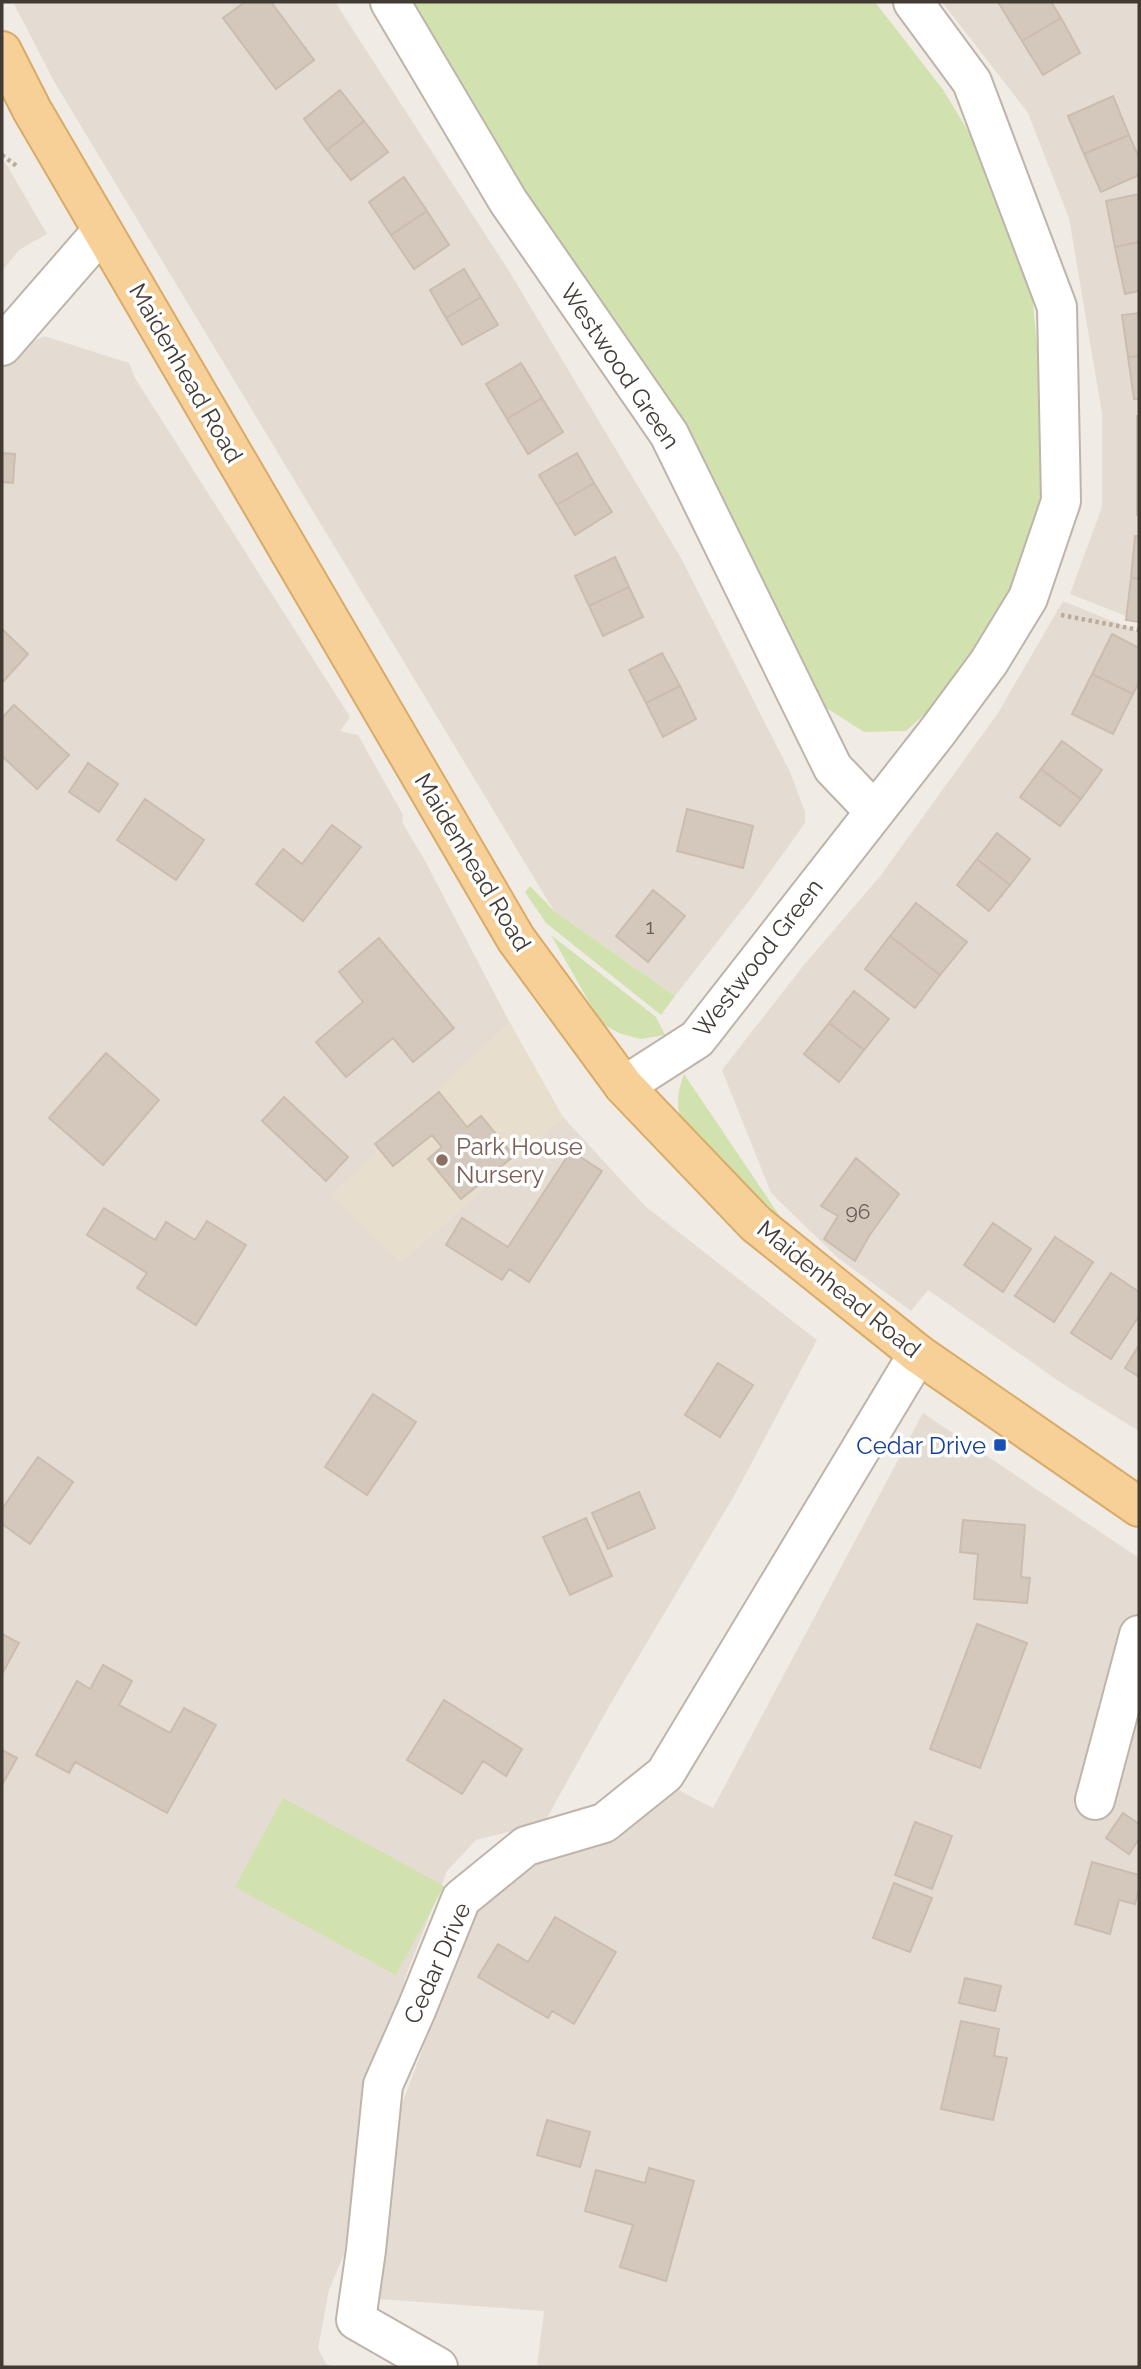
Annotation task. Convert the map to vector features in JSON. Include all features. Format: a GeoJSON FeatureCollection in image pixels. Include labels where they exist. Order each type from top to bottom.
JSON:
{"type":"FeatureCollection","features":[{"type":"Feature","properties":{"kind":"main road","name":"Maidenhead Road"},"geometry":{"type":"LineString","coordinates":[[2,51],[32,110],[516,939],[624,1086],[756,1224],[918,1354],[1139,1507]]}},
{"type":"Feature","properties":{"kind":"street","name":"Westwood Green"},"geometry":{"type":"LineString","coordinates":[[390,2],[508,201],[669,434],[832,768],[874,811]]}},
{"type":"Feature","properties":{"kind":"street","name":"Westwood Green"},"geometry":{"type":"LineString","coordinates":[[624,1086],[696,1040],[938,731],[989,662],[1028,598],[1061,501],[1057,307],[972,82],[913,2]]}},
{"type":"Feature","properties":{"kind":"street"},"geometry":{"type":"LineString","coordinates":[[2,346],[102,230]]}},
{"type":"Feature","properties":{"kind":"street","name":"Cedar Drive"},"geometry":{"type":"LineString","coordinates":[[438,2367],[356,2319],[383,2085],[461,1899],[526,1846],[604,1823],[665,1774],[918,1354]]}},
{"type":"Feature","properties":{"kind":"street"},"geometry":{"type":"LineString","coordinates":[[1095,1800],[1139,1635]]}},
{"type":"Feature","properties":{"kind":"path"},"geometry":{"type":"LineString","coordinates":[[1028,598],[1064,616],[1139,630]]}},
{"type":"Feature","properties":{"kind":"shaded area"},"geometry":{"type":"Polygon","coordinates":[[[13,2],[335,2],[509,271],[681,558],[790,772],[805,812],[805,823],[675,996],[554,911],[55,83],[13,2]]]}},
{"type":"Feature","properties":{"kind":"shaded area"},"geometry":{"type":"Polygon","coordinates":[[[942,2],[1139,2],[1139,621],[1070,594],[1102,507],[1102,413],[1069,218],[1028,113],[942,2]]]}},
{"type":"Feature","properties":{"kind":"shaded area"},"geometry":{"type":"Polygon","coordinates":[[[2,157],[47,234],[19,250],[2,271],[2,157]]]}},
{"type":"Feature","properties":{"kind":"shaded area"},"geometry":{"type":"Polygon","coordinates":[[[44,336],[129,363],[135,378],[350,717],[340,731],[358,735],[403,815],[402,822],[510,1023],[405,1119],[408,1123],[331,1196],[401,1262],[563,1117],[645,1206],[817,1340],[734,1496],[611,1703],[544,1823],[476,1840],[447,1871],[406,1975],[350,2211],[344,2254],[329,2290],[318,2348],[326,2364],[336,2367],[2,2367],[2,368],[21,348],[44,336]]]}},
{"type":"Feature","properties":{"kind":"shaded area"},"geometry":{"type":"Polygon","coordinates":[[[1063,601],[1139,632],[1139,1431],[1063,1384],[928,1290],[911,1311],[838,1258],[771,1193],[722,1070],[803,966],[881,875],[998,713],[1063,601]]]}},
{"type":"Feature","properties":{"kind":"shaded area","name":"Park House Nursery"},"geometry":{"type":"Polygon","coordinates":[[[510,1023],[563,1117],[401,1262],[330,1197],[408,1123],[404,1119],[510,1023]]]}},
{"type":"Feature","properties":{"kind":"shaded area"},"geometry":{"type":"Polygon","coordinates":[[[923,1413],[1139,1558],[1139,2367],[537,2367],[544,2311],[365,2298],[384,2152],[463,1941],[493,1884],[594,1837],[667,1784],[713,1808],[923,1413]]]}},
{"type":"Feature","properties":{"kind":"green space"},"geometry":{"type":"Polygon","coordinates":[[[400,2],[875,2],[944,91],[996,178],[1030,273],[1045,428],[1042,491],[1018,573],[958,684],[906,731],[864,732],[825,707],[656,386],[507,171],[400,2]]]}},
{"type":"Feature","properties":{"kind":"green space"},"geometry":{"type":"Polygon","coordinates":[[[530,886],[554,911],[675,996],[661,1015],[546,923],[525,892],[530,886]]]}},
{"type":"Feature","properties":{"kind":"green space"},"geometry":{"type":"Polygon","coordinates":[[[551,935],[656,1017],[665,1035],[640,1039],[619,1033],[601,1023],[551,935]]]}},
{"type":"Feature","properties":{"kind":"green space"},"geometry":{"type":"Polygon","coordinates":[[[684,1074],[806,1255],[685,1135],[678,1104],[684,1074]]]}},
{"type":"Feature","properties":{"kind":"green space"},"geometry":{"type":"Polygon","coordinates":[[[283,1798],[444,1886],[396,1975],[235,1887],[283,1798]]]}},
{"type":"Feature","properties":{"kind":"building"},"geometry":{"type":"Polygon","coordinates":[[[245,2],[271,2],[314,60],[276,89],[223,18],[245,2]]]}},
{"type":"Feature","properties":{"kind":"building"},"geometry":{"type":"Polygon","coordinates":[[[998,2],[1051,2],[1061,18],[1022,41],[998,2]]]}},
{"type":"Feature","properties":{"kind":"building"},"geometry":{"type":"Polygon","coordinates":[[[1061,18],[1080,53],[1043,75],[1022,41],[1061,18]]]}},
{"type":"Feature","properties":{"kind":"building"},"geometry":{"type":"Polygon","coordinates":[[[340,90],[364,121],[327,150],[304,119],[340,90]]]}},
{"type":"Feature","properties":{"kind":"building"},"geometry":{"type":"Polygon","coordinates":[[[1113,96],[1129,135],[1084,154],[1068,116],[1113,96]]]}},
{"type":"Feature","properties":{"kind":"building"},"geometry":{"type":"Polygon","coordinates":[[[364,121],[388,152],[351,180],[327,150],[364,121]]]}},
{"type":"Feature","properties":{"kind":"building"},"geometry":{"type":"Polygon","coordinates":[[[1129,135],[1139,158],[1139,175],[1101,192],[1084,154],[1129,135]]]}},
{"type":"Feature","properties":{"kind":"building"},"geometry":{"type":"Polygon","coordinates":[[[404,177],[427,211],[391,235],[369,202],[404,177]]]}},
{"type":"Feature","properties":{"kind":"building"},"geometry":{"type":"Polygon","coordinates":[[[1139,194],[1139,242],[1115,247],[1106,201],[1139,194]]]}},
{"type":"Feature","properties":{"kind":"building"},"geometry":{"type":"Polygon","coordinates":[[[427,211],[449,245],[414,269],[391,235],[427,211]]]}},
{"type":"Feature","properties":{"kind":"building"},"geometry":{"type":"Polygon","coordinates":[[[1139,242],[1139,291],[1125,294],[1115,247],[1139,242]]]}},
{"type":"Feature","properties":{"kind":"building"},"geometry":{"type":"Polygon","coordinates":[[[464,269],[481,297],[446,318],[430,290],[464,269]]]}},
{"type":"Feature","properties":{"kind":"building"},"geometry":{"type":"Polygon","coordinates":[[[481,297],[498,325],[462,345],[446,318],[481,297]]]}},
{"type":"Feature","properties":{"kind":"building"},"geometry":{"type":"Polygon","coordinates":[[[1139,313],[1139,356],[1128,357],[1122,315],[1139,313]]]}},
{"type":"Feature","properties":{"kind":"building"},"geometry":{"type":"Polygon","coordinates":[[[1139,356],[1139,399],[1134,399],[1128,357],[1139,356]]]}},
{"type":"Feature","properties":{"kind":"building"},"geometry":{"type":"Polygon","coordinates":[[[521,363],[542,398],[507,419],[486,384],[521,363]]]}},
{"type":"Feature","properties":{"kind":"building"},"geometry":{"type":"Polygon","coordinates":[[[542,398],[563,432],[528,454],[507,419],[542,398]]]}},
{"type":"Feature","properties":{"kind":"building"},"geometry":{"type":"Polygon","coordinates":[[[1139,416],[1139,465],[1137,465],[1139,416]]]}},
{"type":"Feature","properties":{"kind":"building"},"geometry":{"type":"Polygon","coordinates":[[[2,453],[15,454],[13,483],[2,482],[2,453]]]}},
{"type":"Feature","properties":{"kind":"building"},"geometry":{"type":"Polygon","coordinates":[[[577,453],[594,483],[557,505],[539,475],[577,453]]]}},
{"type":"Feature","properties":{"kind":"building"},"geometry":{"type":"Polygon","coordinates":[[[1139,465],[1139,515],[1137,515],[1139,465]]]}},
{"type":"Feature","properties":{"kind":"building"},"geometry":{"type":"Polygon","coordinates":[[[594,483],[612,512],[575,535],[557,505],[594,483]]]}},
{"type":"Feature","properties":{"kind":"building"},"geometry":{"type":"Polygon","coordinates":[[[1135,536],[1139,536],[1139,579],[1131,578],[1135,536]]]}},
{"type":"Feature","properties":{"kind":"building"},"geometry":{"type":"Polygon","coordinates":[[[615,557],[629,587],[589,606],[575,576],[615,557]]]}},
{"type":"Feature","properties":{"kind":"building"},"geometry":{"type":"Polygon","coordinates":[[[1131,578],[1139,579],[1139,622],[1126,620],[1131,578]]]}},
{"type":"Feature","properties":{"kind":"building"},"geometry":{"type":"Polygon","coordinates":[[[629,587],[643,617],[603,636],[589,606],[629,587]]]}},
{"type":"Feature","properties":{"kind":"building"},"geometry":{"type":"Polygon","coordinates":[[[2,629],[28,654],[2,683],[2,629]]]}},
{"type":"Feature","properties":{"kind":"building"},"geometry":{"type":"Polygon","coordinates":[[[1112,634],[1139,648],[1139,682],[1133,694],[1092,674],[1112,634]]]}},
{"type":"Feature","properties":{"kind":"building"},"geometry":{"type":"Polygon","coordinates":[[[662,653],[680,686],[646,703],[629,670],[662,653]]]}},
{"type":"Feature","properties":{"kind":"building"},"geometry":{"type":"Polygon","coordinates":[[[1092,674],[1133,694],[1113,734],[1072,714],[1092,674]]]}},
{"type":"Feature","properties":{"kind":"building"},"geometry":{"type":"Polygon","coordinates":[[[680,686],[696,719],[663,737],[646,703],[680,686]]]}},
{"type":"Feature","properties":{"kind":"building"},"geometry":{"type":"Polygon","coordinates":[[[14,705],[69,755],[37,789],[2,756],[2,718],[14,705]]]}},
{"type":"Feature","properties":{"kind":"building"},"geometry":{"type":"Polygon","coordinates":[[[1062,741],[1102,770],[1081,799],[1041,769],[1062,741]]]}},
{"type":"Feature","properties":{"kind":"building"},"geometry":{"type":"Polygon","coordinates":[[[88,763],[118,784],[99,812],[69,792],[88,763]]]}},
{"type":"Feature","properties":{"kind":"building"},"geometry":{"type":"Polygon","coordinates":[[[1041,769],[1081,799],[1060,826],[1020,797],[1041,769]]]}},
{"type":"Feature","properties":{"kind":"building"},"geometry":{"type":"Polygon","coordinates":[[[145,799],[204,840],[176,880],[117,840],[145,799]]]}},
{"type":"Feature","properties":{"kind":"building"},"geometry":{"type":"Polygon","coordinates":[[[687,809],[753,826],[743,868],[677,851],[687,809]]]}},
{"type":"Feature","properties":{"kind":"building"},"geometry":{"type":"Polygon","coordinates":[[[332,825],[361,847],[303,921],[256,884],[283,849],[302,864],[332,825]]]}},
{"type":"Feature","properties":{"kind":"building"},"geometry":{"type":"Polygon","coordinates":[[[997,833],[1030,859],[1010,885],[977,859],[997,833]]]}},
{"type":"Feature","properties":{"kind":"building"},"geometry":{"type":"Polygon","coordinates":[[[977,859],[1010,885],[989,911],[957,885],[977,859]]]}},
{"type":"Feature","properties":{"kind":"building"},"geometry":{"type":"Polygon","coordinates":[[[653,890],[685,916],[648,962],[616,936],[653,890]]]}},
{"type":"Feature","properties":{"kind":"building"},"geometry":{"type":"Polygon","coordinates":[[[916,903],[967,942],[940,975],[890,936],[916,903]]]}},
{"type":"Feature","properties":{"kind":"building"},"geometry":{"type":"Polygon","coordinates":[[[890,936],[940,975],[915,1008],[865,969],[890,936]]]}},
{"type":"Feature","properties":{"kind":"building"},"geometry":{"type":"Polygon","coordinates":[[[379,938],[454,1028],[413,1062],[393,1038],[346,1077],[316,1042],[363,1002],[339,972],[379,938]]]}},
{"type":"Feature","properties":{"kind":"building"},"geometry":{"type":"Polygon","coordinates":[[[854,991],[889,1019],[864,1050],[829,1023],[854,991]]]}},
{"type":"Feature","properties":{"kind":"building"},"geometry":{"type":"Polygon","coordinates":[[[829,1023],[864,1050],[839,1082],[804,1054],[829,1023]]]}},
{"type":"Feature","properties":{"kind":"building"},"geometry":{"type":"Polygon","coordinates":[[[106,1053],[159,1100],[103,1165],[49,1118],[106,1053]]]}},
{"type":"Feature","properties":{"kind":"building"},"geometry":{"type":"Polygon","coordinates":[[[439,1092],[467,1127],[481,1116],[514,1156],[461,1199],[428,1159],[442,1147],[432,1135],[393,1166],[375,1144],[439,1092]]]}},
{"type":"Feature","properties":{"kind":"building"},"geometry":{"type":"Polygon","coordinates":[[[284,1097],[348,1157],[326,1181],[262,1121],[284,1097]]]}},
{"type":"Feature","properties":{"kind":"building"},"geometry":{"type":"Polygon","coordinates":[[[571,1151],[602,1171],[529,1282],[509,1269],[502,1280],[446,1245],[462,1218],[508,1247],[571,1151]]]}},
{"type":"Feature","properties":{"kind":"building"},"geometry":{"type":"Polygon","coordinates":[[[856,1158],[899,1194],[855,1261],[824,1239],[838,1216],[821,1206],[856,1158]]]}},
{"type":"Feature","properties":{"kind":"building"},"geometry":{"type":"Polygon","coordinates":[[[104,1208],[155,1240],[166,1222],[195,1240],[207,1221],[246,1245],[196,1325],[137,1288],[147,1273],[87,1235],[104,1208]]]}},
{"type":"Feature","properties":{"kind":"building"},"geometry":{"type":"Polygon","coordinates":[[[993,1223],[1031,1249],[1003,1292],[964,1265],[993,1223]]]}},
{"type":"Feature","properties":{"kind":"building"},"geometry":{"type":"Polygon","coordinates":[[[1055,1237],[1093,1262],[1054,1322],[1015,1296],[1055,1237]]]}},
{"type":"Feature","properties":{"kind":"building"},"geometry":{"type":"Polygon","coordinates":[[[1111,1273],[1139,1292],[1139,1316],[1111,1359],[1071,1333],[1111,1273]]]}},
{"type":"Feature","properties":{"kind":"building"},"geometry":{"type":"Polygon","coordinates":[[[1139,1345],[1139,1377],[1125,1368],[1139,1345]]]}},
{"type":"Feature","properties":{"kind":"building"},"geometry":{"type":"Polygon","coordinates":[[[718,1363],[753,1385],[720,1437],[685,1415],[718,1363]]]}},
{"type":"Feature","properties":{"kind":"building"},"geometry":{"type":"Polygon","coordinates":[[[373,1394],[416,1422],[367,1495],[325,1467],[373,1394]]]}},
{"type":"Feature","properties":{"kind":"building"},"geometry":{"type":"Polygon","coordinates":[[[38,1457],[73,1482],[30,1544],[2,1524],[2,1509],[38,1457]]]}},
{"type":"Feature","properties":{"kind":"building"},"geometry":{"type":"Polygon","coordinates":[[[639,1492],[655,1528],[608,1549],[592,1513],[639,1492]]]}},
{"type":"Feature","properties":{"kind":"building"},"geometry":{"type":"Polygon","coordinates":[[[586,1518],[612,1576],[570,1595],[543,1537],[586,1518]]]}},
{"type":"Feature","properties":{"kind":"building"},"geometry":{"type":"Polygon","coordinates":[[[963,1520],[1025,1525],[1021,1577],[1030,1578],[1027,1603],[974,1599],[978,1554],[960,1552],[963,1520]]]}},
{"type":"Feature","properties":{"kind":"building"},"geometry":{"type":"Polygon","coordinates":[[[977,1624],[1027,1643],[980,1768],[930,1749],[977,1624]]]}},
{"type":"Feature","properties":{"kind":"building"},"geometry":{"type":"Polygon","coordinates":[[[2,1634],[19,1643],[2,1674],[2,1634]]]}},
{"type":"Feature","properties":{"kind":"building"},"geometry":{"type":"Polygon","coordinates":[[[103,1665],[132,1681],[119,1705],[170,1733],[184,1708],[216,1725],[167,1813],[75,1762],[69,1773],[36,1755],[77,1681],[90,1689],[103,1665]]]}},
{"type":"Feature","properties":{"kind":"building"},"geometry":{"type":"Polygon","coordinates":[[[444,1700],[522,1749],[506,1776],[483,1761],[462,1794],[407,1760],[444,1700]]]}},
{"type":"Feature","properties":{"kind":"building"},"geometry":{"type":"Polygon","coordinates":[[[2,1750],[17,1758],[2,1785],[2,1750]]]}},
{"type":"Feature","properties":{"kind":"building"},"geometry":{"type":"Polygon","coordinates":[[[1123,1813],[1139,1824],[1139,1839],[1129,1854],[1106,1838],[1123,1813]]]}},
{"type":"Feature","properties":{"kind":"building"},"geometry":{"type":"Polygon","coordinates":[[[915,1822],[952,1836],[932,1889],[895,1875],[915,1822]]]}},
{"type":"Feature","properties":{"kind":"building"},"geometry":{"type":"Polygon","coordinates":[[[1092,1862],[1139,1875],[1135,1904],[1119,1900],[1110,1934],[1075,1924],[1092,1862]]]}},
{"type":"Feature","properties":{"kind":"building"},"geometry":{"type":"Polygon","coordinates":[[[894,1883],[932,1898],[910,1952],[873,1938],[894,1883]]]}},
{"type":"Feature","properties":{"kind":"building"},"geometry":{"type":"Polygon","coordinates":[[[555,1917],[616,1952],[574,2024],[552,2011],[548,2018],[478,1977],[498,1944],[528,1962],[555,1917]]]}},
{"type":"Feature","properties":{"kind":"building"},"geometry":{"type":"Polygon","coordinates":[[[965,1978],[1001,1986],[995,2011],[959,2003],[965,1978]]]}},
{"type":"Feature","properties":{"kind":"building"},"geometry":{"type":"Polygon","coordinates":[[[961,2021],[999,2029],[994,2056],[1007,2058],[993,2120],[941,2109],[961,2021]]]}},
{"type":"Feature","properties":{"kind":"building"},"geometry":{"type":"Polygon","coordinates":[[[547,2120],[590,2132],[580,2167],[537,2155],[547,2120]]]}},
{"type":"Feature","properties":{"kind":"building"},"geometry":{"type":"Polygon","coordinates":[[[649,2168],[694,2181],[666,2281],[620,2267],[633,2225],[585,2211],[596,2170],[645,2183],[649,2168]]]}},
{"type":"Feature","properties":{"kind":"place","name":"Park House Nursery"},"geometry":{"type":"Point","coordinates":[442,1160]}},
{"type":"Feature","properties":{"kind":"place","name":"Cedar Drive"},"geometry":{"type":"Point","coordinates":[1000,1445]}}]}
